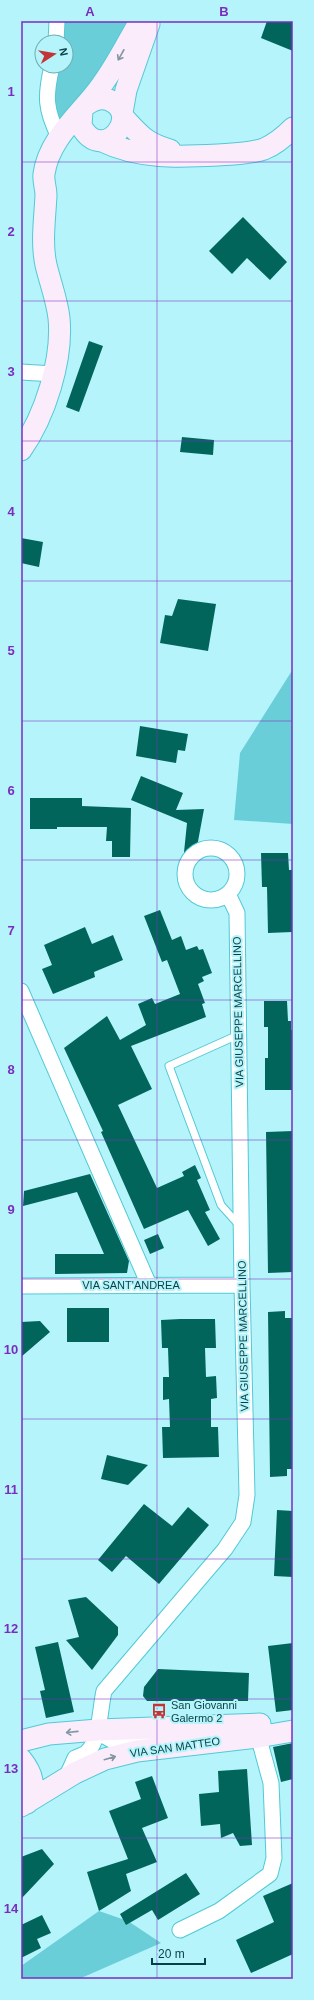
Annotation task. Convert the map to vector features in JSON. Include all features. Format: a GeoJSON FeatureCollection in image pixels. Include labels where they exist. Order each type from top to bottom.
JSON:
{"type":"FeatureCollection","features":[{"type":"Feature","properties":{"kind":"main road"},"geometry":{"type":"LineString","coordinates":[[21,450],[46,402],[54,374],[59,318],[46,263],[44,232],[46,193],[43,175],[51,152],[59,136],[84,108],[120,58],[140,21]]}},
{"type":"Feature","properties":{"kind":"main road"},"geometry":{"type":"LineString","coordinates":[[46,193],[59,158],[67,149],[77,142],[115,136],[122,124],[126,90],[150,21]]}},
{"type":"Feature","properties":{"kind":"main road"},"geometry":{"type":"LineString","coordinates":[[192,156],[154,146],[145,140],[122,115],[113,102],[106,99],[92,101],[84,108],[82,126],[96,139],[117,148],[136,153],[165,157],[192,156],[245,153],[263,149],[279,141],[293,128]]}},
{"type":"Feature","properties":{"kind":"main road","name":"VIA SAN MATTEO"},"geometry":{"type":"LineString","coordinates":[[24,1805],[66,1778],[105,1759],[137,1751],[175,1746],[293,1724]]}},
{"type":"Feature","properties":{"kind":"main road","name":"VIA SAN MATTEO"},"geometry":{"type":"LineString","coordinates":[[21,1741],[50,1734],[98,1730],[293,1730]]}},
{"type":"Feature","properties":{"kind":"main road"},"geometry":{"type":"LineString","coordinates":[[21,1759],[28,1767],[32,1779],[33,1791],[24,1805]]}},
{"type":"Feature","properties":{"kind":"street"},"geometry":{"type":"LineString","coordinates":[[56,34],[57,21]]}},
{"type":"Feature","properties":{"kind":"street"},"geometry":{"type":"LineString","coordinates":[[51,74],[46,101],[50,119],[59,136]]}},
{"type":"Feature","properties":{"kind":"street"},"geometry":{"type":"LineString","coordinates":[[21,372],[54,374]]}},
{"type":"Feature","properties":{"kind":"street","name":"VIA GIUSEPPE MARCELLINO"},"geometry":{"type":"LineString","coordinates":[[66,1778],[75,1758],[86,1753],[91,1748],[98,1730],[100,1708],[104,1691],[225,1549],[243,1522],[247,1495],[241,1227],[237,913],[228,894]]}},
{"type":"Feature","properties":{"kind":"street"},"geometry":{"type":"LineString","coordinates":[[21,991],[149,1285]]}},
{"type":"Feature","properties":{"kind":"street","name":"VIA SANT'ANDREA"},"geometry":{"type":"LineString","coordinates":[[21,1286],[242,1285]]}},
{"type":"Feature","properties":{"kind":"street"},"geometry":{"type":"LineString","coordinates":[[98,1730],[104,1736],[115,1742],[165,1738],[175,1746]]}},
{"type":"Feature","properties":{"kind":"street"},"geometry":{"type":"LineString","coordinates":[[180,1930],[219,1910],[270,1874],[274,1858],[271,1783],[257,1730]]}},
{"type":"Feature","properties":{"kind":"lane"},"geometry":{"type":"LineString","coordinates":[[239,1035],[169,1066],[221,1205],[241,1227]]}},
{"type":"Feature","properties":{"kind":"shaded area"},"geometry":{"type":"Polygon","coordinates":[[[65,21],[130,21],[124,34],[60,127],[53,97],[57,74],[74,74],[74,34],[64,34],[65,21]]]}},
{"type":"Feature","properties":{"kind":"shaded area"},"geometry":{"type":"Polygon","coordinates":[[[293,669],[293,824],[234,820],[240,753],[293,669]]]}},
{"type":"Feature","properties":{"kind":"shaded area"},"geometry":{"type":"Polygon","coordinates":[[[99,1911],[128,1921],[161,1943],[79,1979],[21,1979],[21,1966],[99,1911]]]}},
{"type":"Feature","properties":{"kind":"building"},"geometry":{"type":"Polygon","coordinates":[[[267,21],[293,21],[293,51],[261,38],[267,21]]]}},
{"type":"Feature","properties":{"kind":"building"},"geometry":{"type":"Polygon","coordinates":[[[243,217],[287,262],[270,280],[247,258],[232,274],[209,251],[243,217]]]}},
{"type":"Feature","properties":{"kind":"building"},"geometry":{"type":"Polygon","coordinates":[[[89,341],[103,346],[79,412],[66,407],[89,341]]]}},
{"type":"Feature","properties":{"kind":"building"},"geometry":{"type":"Polygon","coordinates":[[[182,437],[214,440],[213,455],[180,452],[182,437]]]}},
{"type":"Feature","properties":{"kind":"building"},"geometry":{"type":"Polygon","coordinates":[[[21,538],[43,542],[39,567],[21,563],[21,538]]]}},
{"type":"Feature","properties":{"kind":"building"},"geometry":{"type":"Polygon","coordinates":[[[178,599],[216,604],[208,651],[160,643],[165,615],[172,616],[178,599]]]}},
{"type":"Feature","properties":{"kind":"building"},"geometry":{"type":"Polygon","coordinates":[[[140,726],[188,734],[185,751],[178,750],[176,763],[136,756],[140,726]]]}},
{"type":"Feature","properties":{"kind":"building"},"geometry":{"type":"Polygon","coordinates":[[[141,776],[183,793],[176,810],[204,809],[194,863],[183,862],[187,823],[131,800],[141,776]]]}},
{"type":"Feature","properties":{"kind":"building"},"geometry":{"type":"Polygon","coordinates":[[[30,798],[82,798],[82,806],[131,808],[130,857],[112,857],[112,841],[106,841],[107,827],[57,827],[57,829],[30,829],[30,798]]]}},
{"type":"Feature","properties":{"kind":"building"},"geometry":{"type":"Polygon","coordinates":[[[261,853],[288,853],[289,870],[293,870],[292,932],[268,933],[267,887],[262,887],[261,853]]]}},
{"type":"Feature","properties":{"kind":"building"},"geometry":{"type":"Polygon","coordinates":[[[160,910],[172,940],[181,936],[186,950],[197,946],[199,950],[203,949],[212,973],[202,977],[204,981],[198,984],[205,1003],[202,1004],[206,1017],[131,1046],[152,1089],[118,1105],[157,1188],[184,1176],[182,1172],[195,1165],[201,1178],[197,1180],[210,1210],[205,1212],[220,1239],[208,1246],[188,1210],[144,1229],[101,1132],[103,1131],[64,1048],[107,1016],[120,1040],[146,1025],[138,1004],[152,998],[155,1004],[180,994],[167,960],[162,962],[144,916],[160,910]]]}},
{"type":"Feature","properties":{"kind":"building"},"geometry":{"type":"Polygon","coordinates":[[[85,927],[92,944],[113,935],[123,960],[94,972],[95,977],[53,994],[42,969],[52,965],[44,945],[85,927]]]}},
{"type":"Feature","properties":{"kind":"building"},"geometry":{"type":"Polygon","coordinates":[[[264,1001],[287,1001],[288,1021],[291,1021],[291,1030],[293,1030],[292,1090],[265,1090],[265,1058],[268,1058],[268,1027],[264,1027],[264,1001]]]}},
{"type":"Feature","properties":{"kind":"building"},"geometry":{"type":"Polygon","coordinates":[[[293,1131],[293,1272],[268,1273],[266,1132],[293,1131]]]}},
{"type":"Feature","properties":{"kind":"building"},"geometry":{"type":"Polygon","coordinates":[[[90,1174],[129,1261],[127,1273],[55,1274],[55,1254],[104,1254],[77,1192],[23,1206],[24,1191],[90,1174]]]}},
{"type":"Feature","properties":{"kind":"building"},"geometry":{"type":"Polygon","coordinates":[[[158,1234],[164,1248],[150,1254],[144,1240],[158,1234]]]}},
{"type":"Feature","properties":{"kind":"building"},"geometry":{"type":"Polygon","coordinates":[[[67,1308],[109,1308],[109,1342],[67,1342],[67,1308]]]}},
{"type":"Feature","properties":{"kind":"building"},"geometry":{"type":"Polygon","coordinates":[[[285,1311],[285,1318],[293,1318],[293,1469],[287,1469],[287,1476],[270,1477],[268,1312],[285,1311]]]}},
{"type":"Feature","properties":{"kind":"building"},"geometry":{"type":"Polygon","coordinates":[[[215,1319],[216,1348],[205,1348],[206,1377],[216,1376],[217,1398],[211,1399],[211,1427],[218,1427],[219,1457],[163,1458],[162,1427],[170,1427],[169,1399],[163,1400],[163,1377],[169,1377],[168,1348],[162,1348],[161,1320],[215,1319]]]}},
{"type":"Feature","properties":{"kind":"building"},"geometry":{"type":"Polygon","coordinates":[[[40,1321],[50,1332],[21,1357],[21,1322],[40,1321]]]}},
{"type":"Feature","properties":{"kind":"building"},"geometry":{"type":"Polygon","coordinates":[[[107,1455],[148,1465],[128,1485],[101,1479],[107,1455]]]}},
{"type":"Feature","properties":{"kind":"building"},"geometry":{"type":"Polygon","coordinates":[[[144,1504],[172,1526],[188,1507],[209,1525],[159,1584],[126,1556],[112,1572],[98,1560],[144,1504]]]}},
{"type":"Feature","properties":{"kind":"building"},"geometry":{"type":"Polygon","coordinates":[[[277,1510],[293,1511],[293,1577],[274,1576],[277,1510]]]}},
{"type":"Feature","properties":{"kind":"building"},"geometry":{"type":"Polygon","coordinates":[[[86,1597],[118,1627],[118,1635],[92,1670],[66,1640],[79,1637],[68,1600],[86,1597]]]}},
{"type":"Feature","properties":{"kind":"building"},"geometry":{"type":"Polygon","coordinates":[[[58,1642],[74,1712],[46,1718],[40,1691],[45,1690],[35,1647],[58,1642]]]}},
{"type":"Feature","properties":{"kind":"building"},"geometry":{"type":"Polygon","coordinates":[[[293,1643],[293,1710],[276,1712],[268,1646],[293,1643]]]}},
{"type":"Feature","properties":{"kind":"building"},"geometry":{"type":"Polygon","coordinates":[[[158,1669],[249,1673],[248,1701],[147,1701],[143,1696],[144,1687],[158,1669]]]}},
{"type":"Feature","properties":{"kind":"building"},"geometry":{"type":"Polygon","coordinates":[[[293,1743],[293,1779],[281,1782],[273,1747],[293,1743]]]}},
{"type":"Feature","properties":{"kind":"building"},"geometry":{"type":"Polygon","coordinates":[[[247,1769],[252,1845],[240,1846],[233,1833],[221,1838],[220,1824],[201,1826],[199,1794],[219,1792],[218,1771],[247,1769]]]}},
{"type":"Feature","properties":{"kind":"building"},"geometry":{"type":"Polygon","coordinates":[[[152,1776],[168,1818],[142,1828],[157,1862],[126,1874],[131,1891],[99,1911],[87,1872],[128,1859],[109,1811],[141,1799],[135,1782],[152,1776]]]}},
{"type":"Feature","properties":{"kind":"building"},"geometry":{"type":"Polygon","coordinates":[[[42,1849],[54,1864],[21,1899],[21,1857],[42,1849]]]}},
{"type":"Feature","properties":{"kind":"building"},"geometry":{"type":"Polygon","coordinates":[[[186,1873],[200,1894],[158,1920],[152,1910],[126,1925],[120,1914],[186,1873]]]}},
{"type":"Feature","properties":{"kind":"building"},"geometry":{"type":"Polygon","coordinates":[[[293,1883],[293,1954],[251,1973],[236,1940],[274,1922],[263,1896],[293,1883]]]}},
{"type":"Feature","properties":{"kind":"building"},"geometry":{"type":"Polygon","coordinates":[[[42,1915],[51,1933],[37,1939],[41,1948],[21,1958],[21,1925],[42,1915]]]}},
{"type":"Feature","properties":{"kind":"place","name":"San Giovanni Galermo 2"},"geometry":{"type":"Point","coordinates":[159,1711]}}]}
